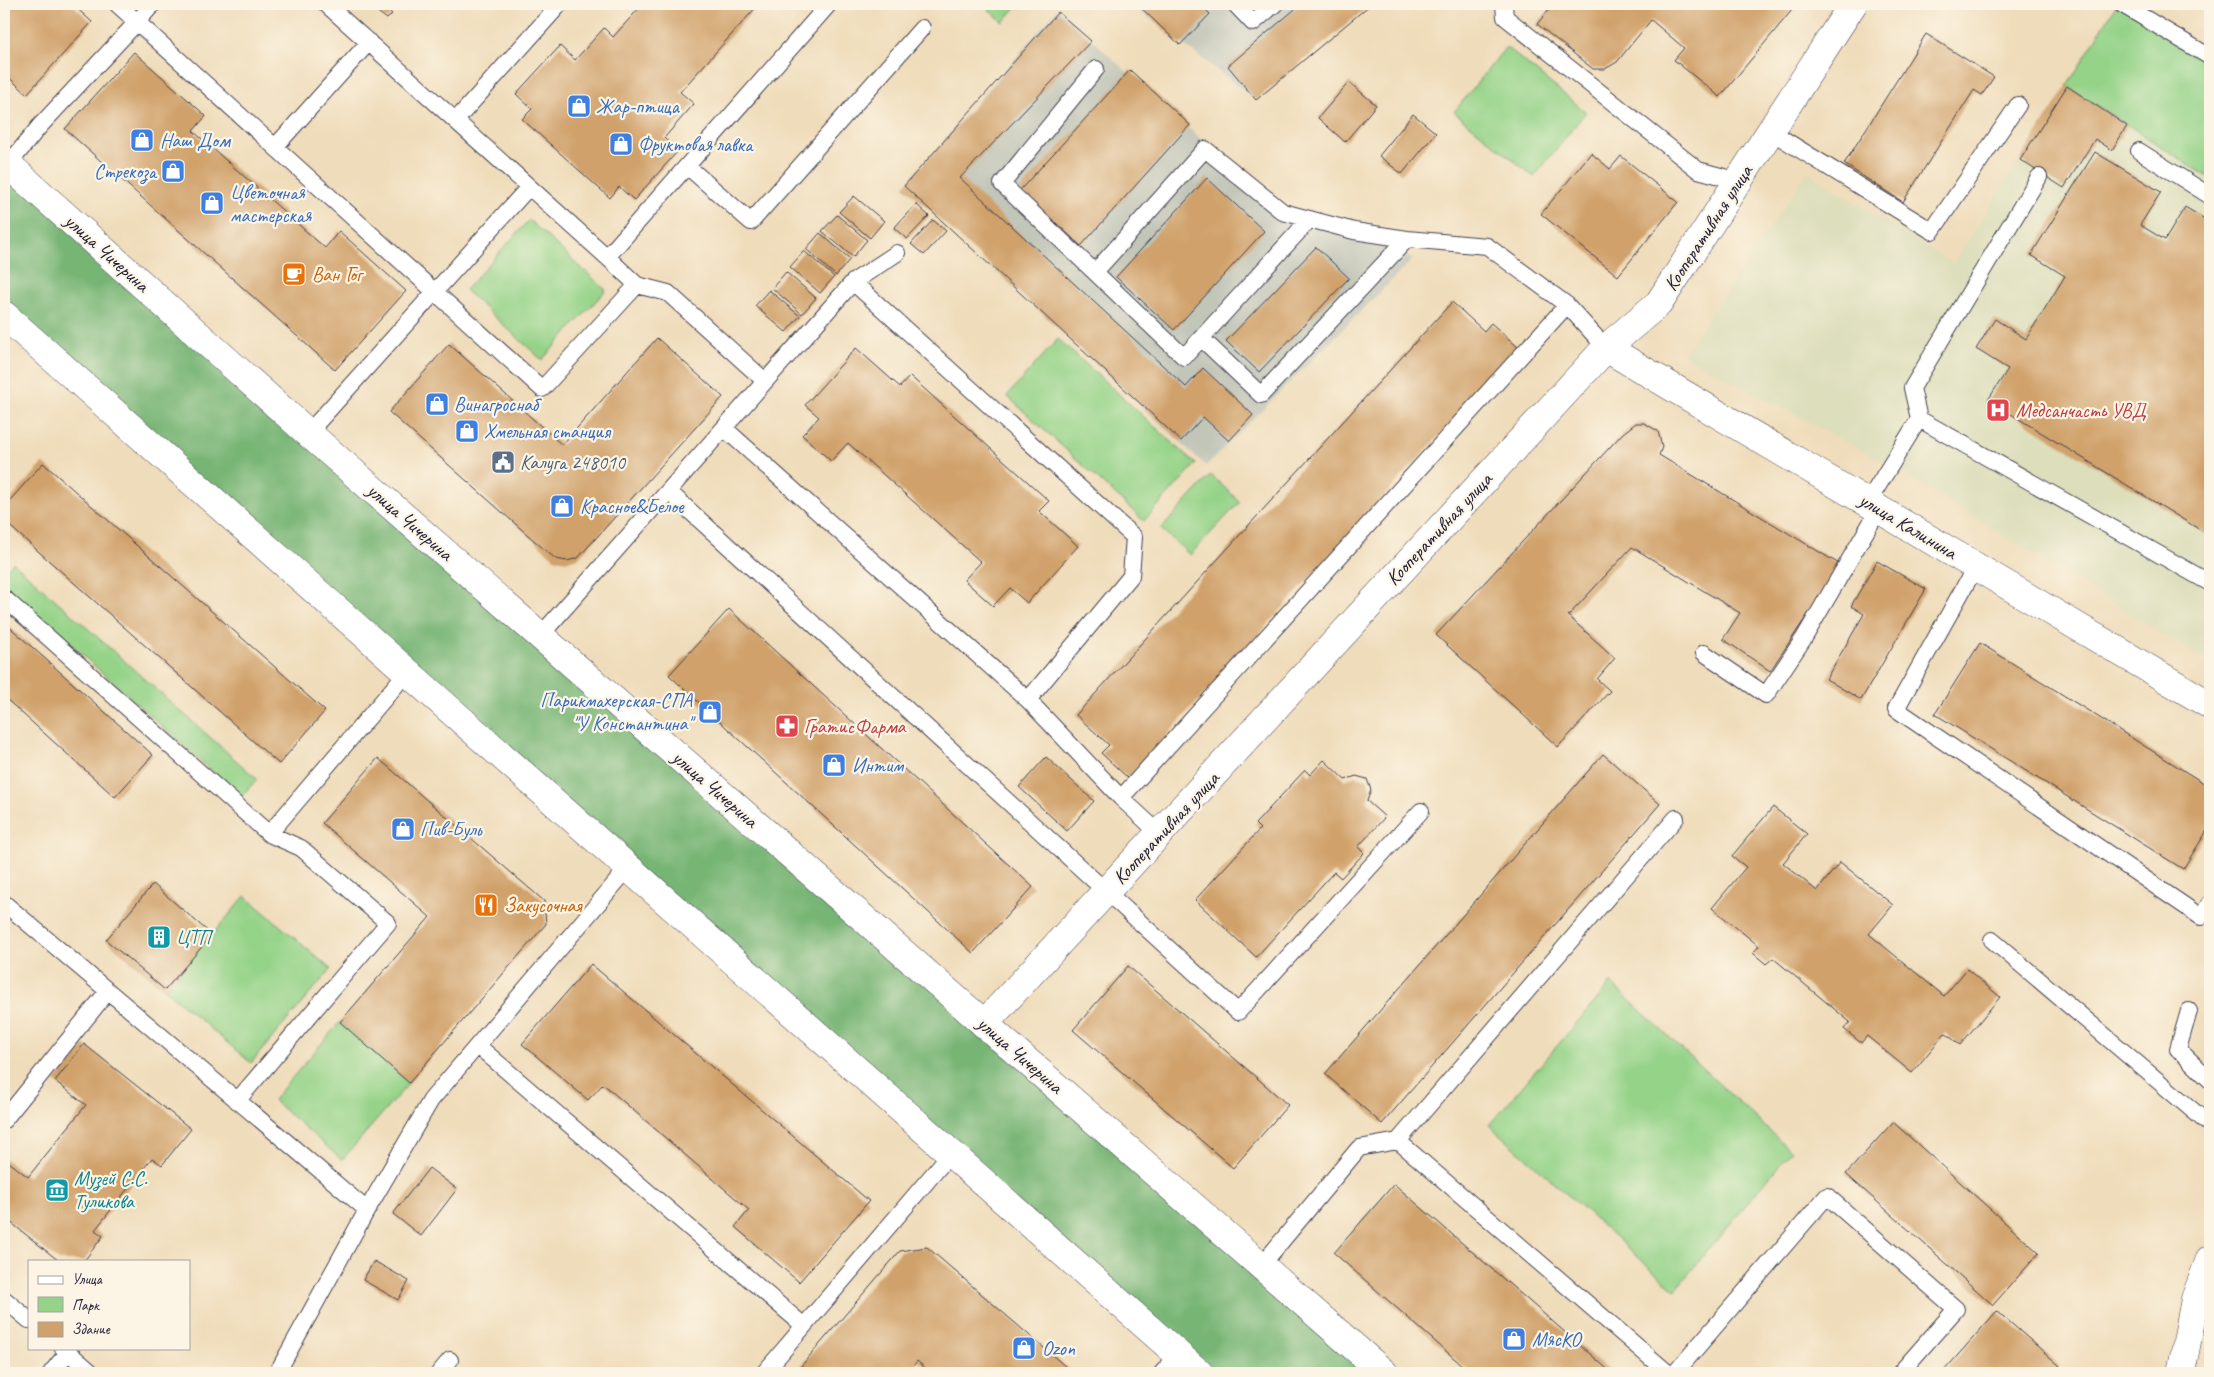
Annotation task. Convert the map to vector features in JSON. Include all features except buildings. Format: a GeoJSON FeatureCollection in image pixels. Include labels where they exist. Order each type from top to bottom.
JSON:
{"type":"FeatureCollection","features":[{"type":"Feature","properties":{"kind":"street","name":"Кооперативная улица"},"geometry":{"type":"LineString","coordinates":[[984,1024],[1606,348],[1659,303],[1739,181],[1850,5]]}},
{"type":"Feature","properties":{"kind":"street","name":"улица Чичерина"},"geometry":{"type":"LineString","coordinates":[[6,163],[308,434],[1384,1373]]}},
{"type":"Feature","properties":{"kind":"street"},"geometry":{"type":"LineString","coordinates":[[4,315],[951,1153],[1170,1364],[1199,1373]]}},
{"type":"Feature","properties":{"kind":"street","name":"улица Калинина"},"geometry":{"type":"LineString","coordinates":[[1606,348],[2210,705]]}},
{"type":"Feature","properties":{"kind":"street"},"geometry":{"type":"LineString","coordinates":[[2181,1373],[2195,1299],[2210,1259]]}},
{"type":"Feature","properties":{"kind":"lane"},"geometry":{"type":"LineString","coordinates":[[117,4],[542,389],[637,285]]}},
{"type":"Feature","properties":{"kind":"lane"},"geometry":{"type":"LineString","coordinates":[[6,163],[153,4]]}},
{"type":"Feature","properties":{"kind":"lane"},"geometry":{"type":"LineString","coordinates":[[326,4],[637,285],[668,293],[765,382]]}},
{"type":"Feature","properties":{"kind":"lane"},"geometry":{"type":"LineString","coordinates":[[456,120],[560,4]]}},
{"type":"Feature","properties":{"kind":"lane"},"geometry":{"type":"LineString","coordinates":[[607,257],[829,4]]}},
{"type":"Feature","properties":{"kind":"lane"},"geometry":{"type":"LineString","coordinates":[[1235,4],[1253,23],[1275,4]]}},
{"type":"Feature","properties":{"kind":"lane"},"geometry":{"type":"LineString","coordinates":[[1504,4],[1505,17],[1698,170],[1739,181]]}},
{"type":"Feature","properties":{"kind":"lane"},"geometry":{"type":"LineString","coordinates":[[2121,4],[2210,57]]}},
{"type":"Feature","properties":{"kind":"lane"},"geometry":{"type":"LineString","coordinates":[[687,166],[751,222],[922,28]]}},
{"type":"Feature","properties":{"kind":"lane"},"geometry":{"type":"LineString","coordinates":[[275,147],[370,42]]}},
{"type":"Feature","properties":{"kind":"lane"},"geometry":{"type":"LineString","coordinates":[[1096,69],[1002,184],[1184,357],[1310,219]]}},
{"type":"Feature","properties":{"kind":"lane"},"geometry":{"type":"LineString","coordinates":[[1770,131],[1932,232],[2018,105]]}},
{"type":"Feature","properties":{"kind":"lane"},"geometry":{"type":"LineString","coordinates":[[1095,272],[1205,149],[1283,212],[1354,231],[1407,239],[1487,246],[1567,305],[1606,348]]}},
{"type":"Feature","properties":{"kind":"lane"},"geometry":{"type":"LineString","coordinates":[[2139,150],[2210,196]]}},
{"type":"Feature","properties":{"kind":"lane"},"geometry":{"type":"LineString","coordinates":[[1704,653],[1766,695],[1804,638],[1919,419],[1912,388],[2039,177]]}},
{"type":"Feature","properties":{"kind":"lane"},"geometry":{"type":"LineString","coordinates":[[308,434],[529,187]]}},
{"type":"Feature","properties":{"kind":"lane"},"geometry":{"type":"LineString","coordinates":[[1201,338],[1260,395],[1407,239]]}},
{"type":"Feature","properties":{"kind":"lane"},"geometry":{"type":"LineString","coordinates":[[540,636],[852,282],[897,253]]}},
{"type":"Feature","properties":{"kind":"lane"},"geometry":{"type":"LineString","coordinates":[[852,282],[1134,537],[1131,576],[1028,700]]}},
{"type":"Feature","properties":{"kind":"lane"},"geometry":{"type":"LineString","coordinates":[[1121,798],[1567,305]]}},
{"type":"Feature","properties":{"kind":"lane"},"geometry":{"type":"LineString","coordinates":[[1919,419],[2210,583]]}},
{"type":"Feature","properties":{"kind":"lane"},"geometry":{"type":"LineString","coordinates":[[724,428],[1028,700],[1121,798],[1160,834]]}},
{"type":"Feature","properties":{"kind":"lane"},"geometry":{"type":"LineString","coordinates":[[668,492],[1238,1012],[1421,811]]}},
{"type":"Feature","properties":{"kind":"lane"},"geometry":{"type":"LineString","coordinates":[[1976,566],[1896,709],[2202,917],[2210,903]]}},
{"type":"Feature","properties":{"kind":"lane"},"geometry":{"type":"LineString","coordinates":[[4,598],[269,834],[301,848],[388,924],[237,1101]]}},
{"type":"Feature","properties":{"kind":"lane"},"geometry":{"type":"LineString","coordinates":[[269,834],[408,671]]}},
{"type":"Feature","properties":{"kind":"lane"},"geometry":{"type":"LineString","coordinates":[[1261,1266],[1359,1148],[1398,1141],[1676,818]]}},
{"type":"Feature","properties":{"kind":"lane"},"geometry":{"type":"LineString","coordinates":[[278,1373],[367,1210],[431,1100],[628,867]]}},
{"type":"Feature","properties":{"kind":"lane"},"geometry":{"type":"LineString","coordinates":[[4,903],[367,1210]]}},
{"type":"Feature","properties":{"kind":"lane"},"geometry":{"type":"LineString","coordinates":[[1992,940],[2210,1125]]}},
{"type":"Feature","properties":{"kind":"lane"},"geometry":{"type":"LineString","coordinates":[[4,1120],[108,991]]}},
{"type":"Feature","properties":{"kind":"lane"},"geometry":{"type":"LineString","coordinates":[[2189,1011],[2178,1049],[2210,1080]]}},
{"type":"Feature","properties":{"kind":"lane"},"geometry":{"type":"LineString","coordinates":[[478,1046],[804,1326]]}},
{"type":"Feature","properties":{"kind":"lane"},"geometry":{"type":"LineString","coordinates":[[1398,1141],[1668,1373]]}},
{"type":"Feature","properties":{"kind":"lane"},"geometry":{"type":"LineString","coordinates":[[764,1373],[951,1153]]}},
{"type":"Feature","properties":{"kind":"lane"},"geometry":{"type":"LineString","coordinates":[[1675,1373],[1827,1196],[1956,1309],[1900,1373]]}},
{"type":"Feature","properties":{"kind":"lane"},"geometry":{"type":"LineString","coordinates":[[4,1299],[28,1319]]}},
{"type":"Feature","properties":{"kind":"lane"},"geometry":{"type":"LineString","coordinates":[[51,1373],[65,1350],[92,1373]]}},
{"type":"Feature","properties":{"kind":"lane"},"geometry":{"type":"LineString","coordinates":[[440,1373],[450,1360]]}},
{"type":"Feature","properties":{"kind":"shaded area"},"geometry":{"type":"Polygon","coordinates":[[[1131,4],[1371,4],[1256,100],[1131,4]]]}},
{"type":"Feature","properties":{"kind":"shaded area"},"geometry":{"type":"Polygon","coordinates":[[[1058,9],[1208,146],[1280,206],[1413,259],[1206,466],[904,186],[1058,9]]]}},
{"type":"Feature","properties":{"kind":"shaded area","name":"Медсанчасть УВД"},"geometry":{"type":"Polygon","coordinates":[[[2067,86],[2210,178],[2210,663],[1890,465],[1683,355],[1808,172],[1953,264],[2067,86]]]}},
{"type":"Feature","properties":{"kind":"green space"},"geometry":{"type":"Polygon","coordinates":[[[982,4],[1019,4],[1003,22],[982,4]]]}},
{"type":"Feature","properties":{"kind":"green space"},"geometry":{"type":"Polygon","coordinates":[[[2117,4],[2210,58],[2210,178],[2067,86],[2117,4]]]}},
{"type":"Feature","properties":{"kind":"green space"},"geometry":{"type":"Polygon","coordinates":[[[1506,47],[1586,112],[1534,177],[1454,112],[1506,47]]]}},
{"type":"Feature","properties":{"kind":"green space"},"geometry":{"type":"Polygon","coordinates":[[[4,160],[1386,1373],[1200,1373],[4,315],[4,160]]]}},
{"type":"Feature","properties":{"kind":"green space"},"geometry":{"type":"Polygon","coordinates":[[[529,220],[606,290],[542,360],[465,290],[529,220]]]}},
{"type":"Feature","properties":{"kind":"green space"},"geometry":{"type":"Polygon","coordinates":[[[1058,339],[1196,464],[1144,521],[1007,396],[1058,339]]]}},
{"type":"Feature","properties":{"kind":"green space"},"geometry":{"type":"Polygon","coordinates":[[[1211,475],[1240,502],[1190,555],[1161,529],[1211,475]]]}},
{"type":"Feature","properties":{"kind":"green space"},"geometry":{"type":"Polygon","coordinates":[[[13,562],[257,779],[241,797],[4,585],[4,573],[13,562]]]}},
{"type":"Feature","properties":{"kind":"green space"},"geometry":{"type":"Polygon","coordinates":[[[245,896],[331,969],[251,1063],[165,990],[245,896]]]}},
{"type":"Feature","properties":{"kind":"green space"},"geometry":{"type":"Polygon","coordinates":[[[1611,983],[1791,1151],[1675,1290],[1489,1125],[1611,983]]]}},
{"type":"Feature","properties":{"kind":"green space"},"geometry":{"type":"Polygon","coordinates":[[[340,1022],[409,1083],[342,1160],[273,1100],[340,1022]]]}},
{"type":"Feature","properties":{"kind":"place","name":"Жар-птица"},"geometry":{"type":"Point","coordinates":[579,106]}},
{"type":"Feature","properties":{"kind":"place","name":"Наш Дом"},"geometry":{"type":"Point","coordinates":[142,140]}},
{"type":"Feature","properties":{"kind":"place","name":"Фруктовая лавка"},"geometry":{"type":"Point","coordinates":[621,144]}},
{"type":"Feature","properties":{"kind":"place","name":"Стрекоза"},"geometry":{"type":"Point","coordinates":[173,171]}},
{"type":"Feature","properties":{"kind":"place","name":"Цветочная мастерская"},"geometry":{"type":"Point","coordinates":[212,203]}},
{"type":"Feature","properties":{"kind":"place","name":"Ван Гог"},"geometry":{"type":"Point","coordinates":[294,274]}},
{"type":"Feature","properties":{"kind":"place","name":"Винагроснаб"},"geometry":{"type":"Point","coordinates":[437,404]}},
{"type":"Feature","properties":{"kind":"place","name":"Медсанчасть УВД"},"geometry":{"type":"Point","coordinates":[1998,410]}},
{"type":"Feature","properties":{"kind":"place","name":"Хмельная станция"},"geometry":{"type":"Point","coordinates":[467,431]}},
{"type":"Feature","properties":{"kind":"place","name":"Калуга 248010"},"geometry":{"type":"Point","coordinates":[503,462]}},
{"type":"Feature","properties":{"kind":"place","name":"Красное&Белое"},"geometry":{"type":"Point","coordinates":[562,506]}},
{"type":"Feature","properties":{"kind":"place","name":"Парикмахерская-СПА \"У Константина\""},"geometry":{"type":"Point","coordinates":[710,712]}},
{"type":"Feature","properties":{"kind":"place","name":"ГратисФарма"},"geometry":{"type":"Point","coordinates":[787,726]}},
{"type":"Feature","properties":{"kind":"place","name":"Интим"},"geometry":{"type":"Point","coordinates":[834,765]}},
{"type":"Feature","properties":{"kind":"place","name":"Пив-Буль"},"geometry":{"type":"Point","coordinates":[403,829]}},
{"type":"Feature","properties":{"kind":"place","name":"Закусочная"},"geometry":{"type":"Point","coordinates":[486,905]}},
{"type":"Feature","properties":{"kind":"place","name":"ЦТП"},"geometry":{"type":"Point","coordinates":[159,937]}},
{"type":"Feature","properties":{"kind":"place","name":"Музей С.С. Туликова"},"geometry":{"type":"Point","coordinates":[57,1190]}},
{"type":"Feature","properties":{"kind":"place","name":"МясКО"},"geometry":{"type":"Point","coordinates":[1514,1339]}},
{"type":"Feature","properties":{"kind":"place","name":"Ozon"},"geometry":{"type":"Point","coordinates":[1024,1348]}}]}
